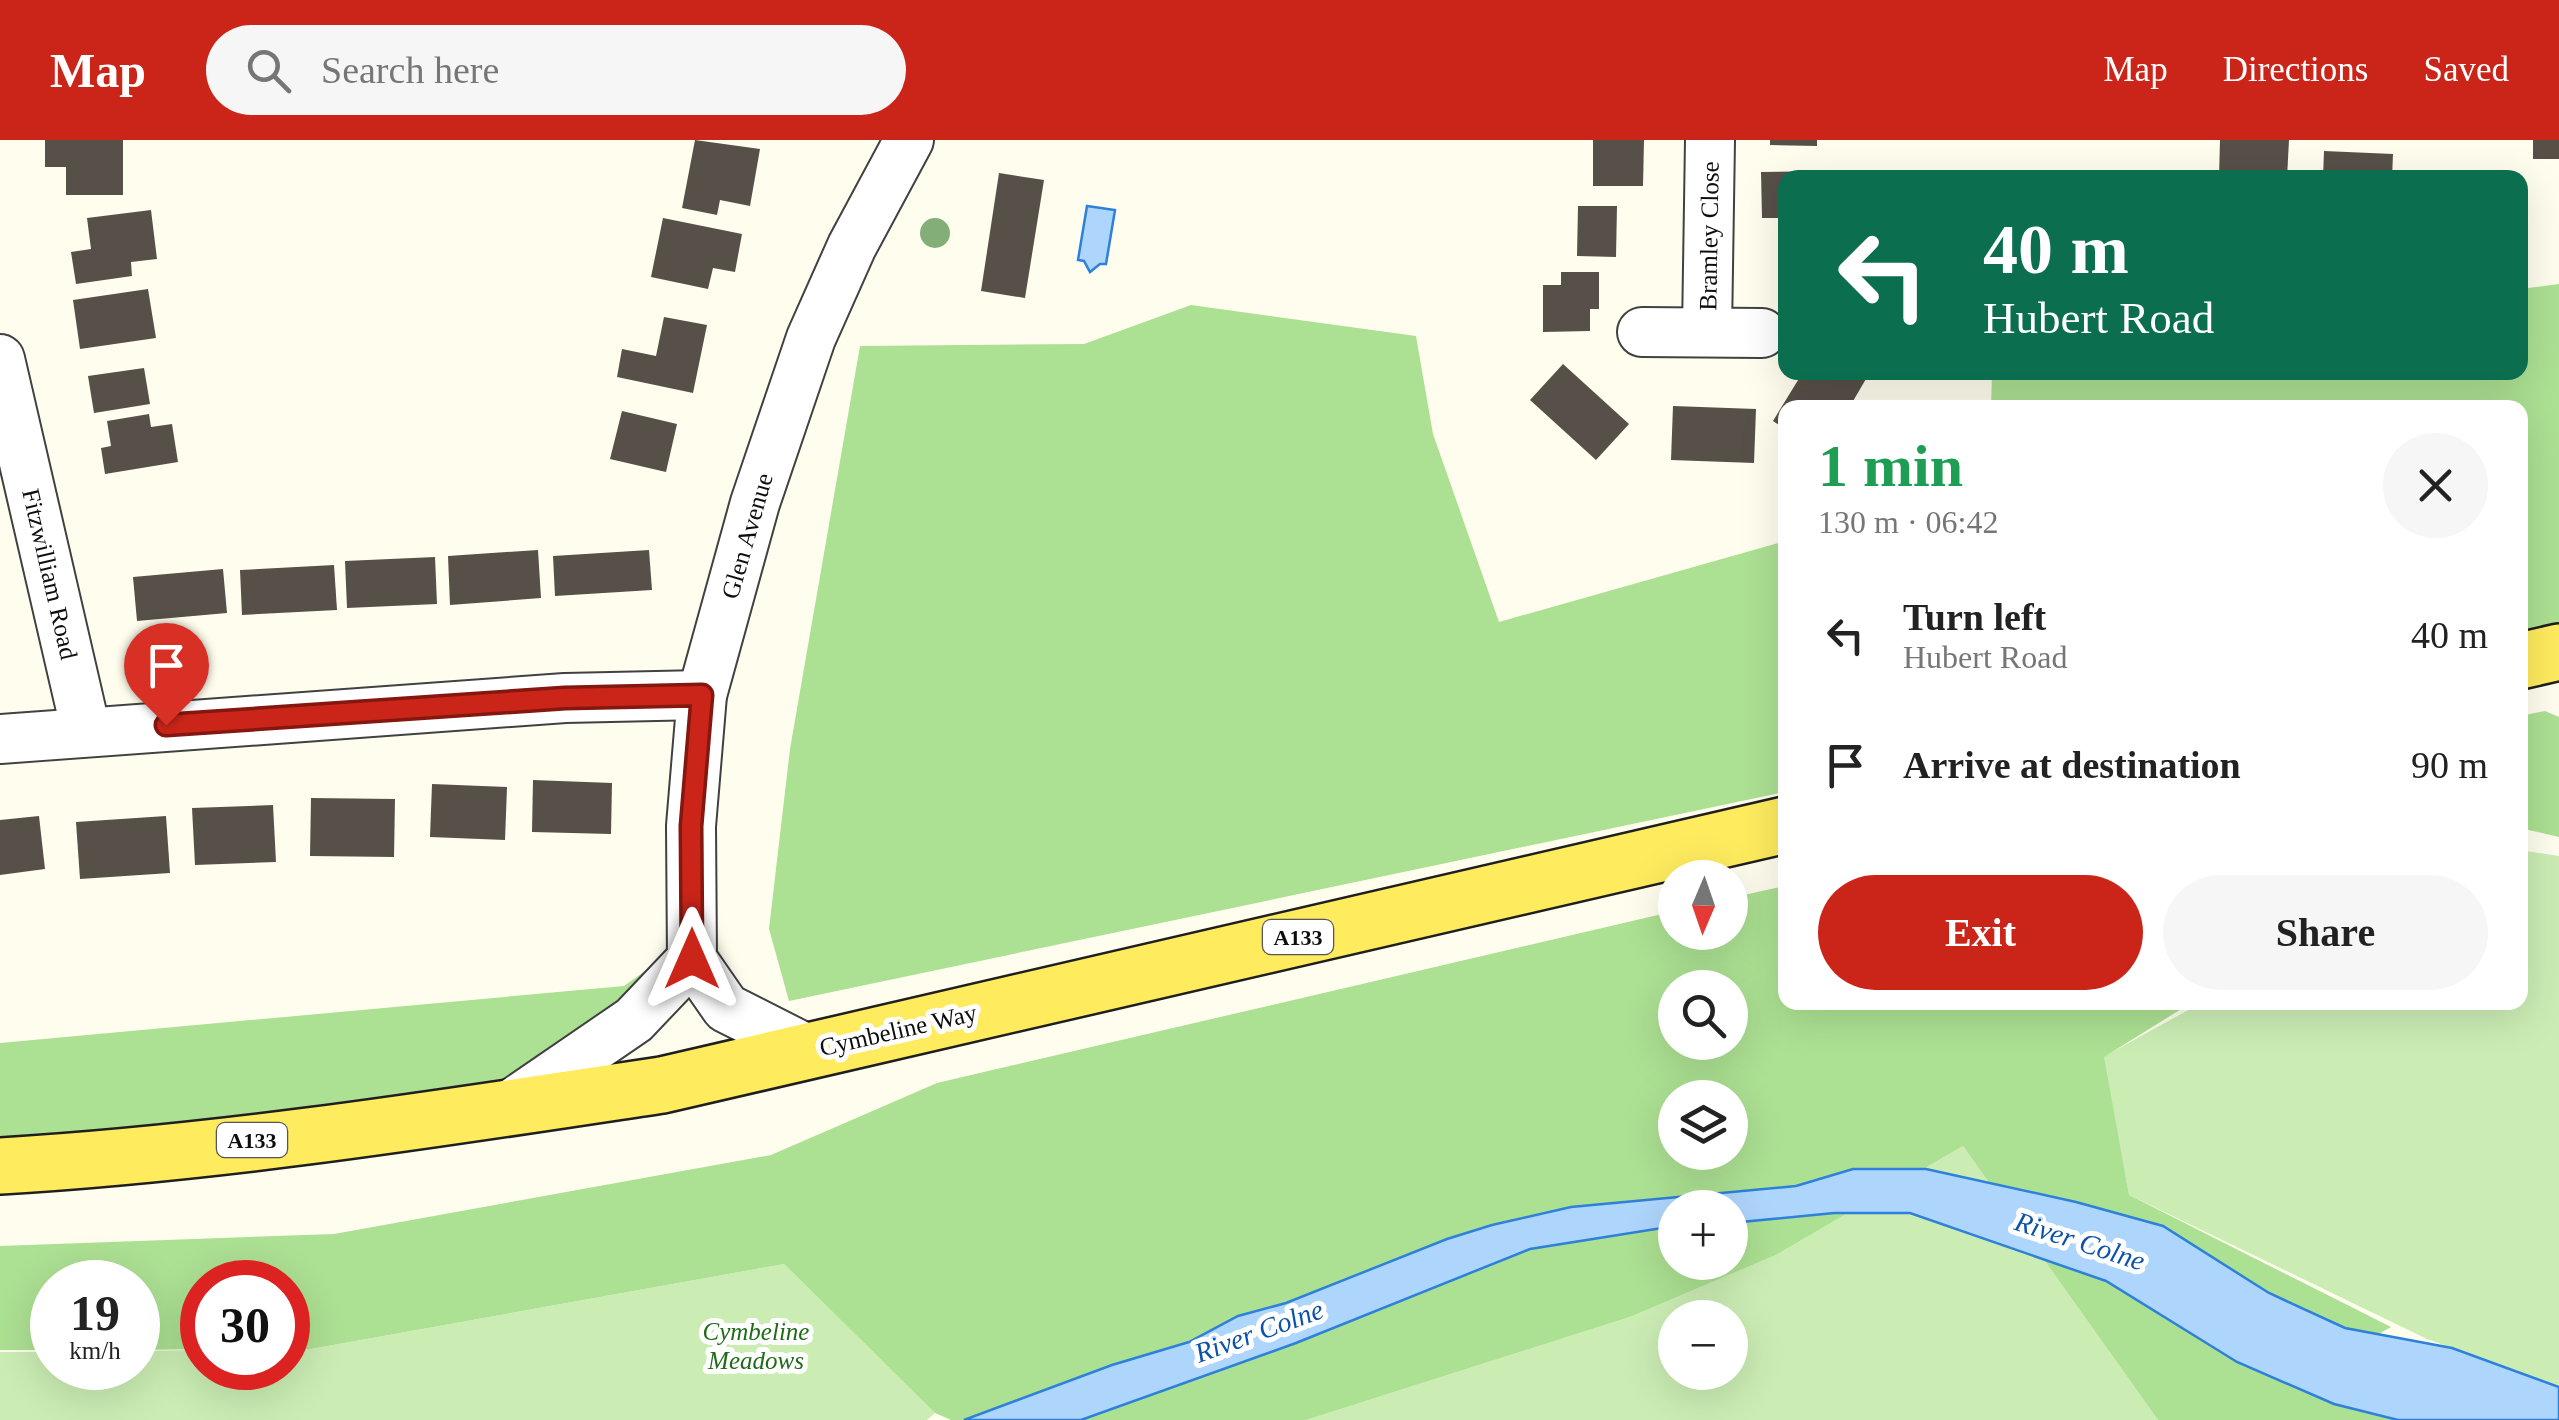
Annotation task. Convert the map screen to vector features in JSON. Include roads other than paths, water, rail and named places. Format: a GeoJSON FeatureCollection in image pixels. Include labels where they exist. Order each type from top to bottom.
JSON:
{"type":"FeatureCollection","features":[{"type":"Feature","properties":{"kind":"main road"},"geometry":{"type":"LineString","coordinates":[[2528,658],[2559,652]]}},
{"type":"Feature","properties":{"kind":"main road","name":"Cymbeline Way"},"geometry":{"type":"LineString","coordinates":[[0,1166],[88,1161],[504,1109],[662,1085],[1778,828]]}},
{"type":"Feature","properties":{"kind":"street","name":"Glen Avenue"},"geometry":{"type":"LineString","coordinates":[[692,959],[691,826],[702,695],[755,503],[811,338],[852,246],[909,140]]}},
{"type":"Feature","properties":{"kind":"street","name":"Bramley Close"},"geometry":{"type":"LineString","coordinates":[[1707,331],[1710,140]]}},
{"type":"Feature","properties":{"kind":"street","name":"Bramley Close"},"geometry":{"type":"LineString","coordinates":[[1642,332],[1762,332]]}},
{"type":"Feature","properties":{"kind":"street","name":"Fitzwilliam Road"},"geometry":{"type":"LineString","coordinates":[[0,359],[86,731]]}},
{"type":"Feature","properties":{"kind":"street"},"geometry":{"type":"LineString","coordinates":[[0,739],[565,698],[702,695]]}},
{"type":"Feature","properties":{"kind":"street"},"geometry":{"type":"LineString","coordinates":[[504,1109],[634,1020],[692,959],[726,1008],[811,1051]]}},
{"type":"Feature","properties":{"kind":"water"},"geometry":{"type":"Polygon","coordinates":[[[1087,206],[1115,210],[1106,264],[1090,272],[1084,261],[1078,260],[1087,206]]]}},
{"type":"Feature","properties":{"kind":"water","name":"River Colne"},"geometry":{"type":"Polygon","coordinates":[[[1853,1169],[1926,1169],[2163,1226],[2269,1293],[2345,1328],[2452,1348],[2559,1387],[2559,1420],[2398,1420],[2334,1404],[2237,1362],[2106,1281],[1910,1213],[1834,1213],[1748,1221],[1748,1190],[1796,1186],[1853,1169]]]}},
{"type":"Feature","properties":{"kind":"water","name":"River Colne"},"geometry":{"type":"Polygon","coordinates":[[[1658,1199],[1658,1229],[1530,1249],[1296,1343],[1081,1420],[964,1420],[1112,1365],[1189,1342],[1238,1316],[1286,1303],[1447,1239],[1571,1207],[1658,1199]]]}},
{"type":"Feature","properties":{"kind":"park label","name":"Cymbeline Meadows"},"geometry":{"type":"Point","coordinates":[756,1346]}}]}
